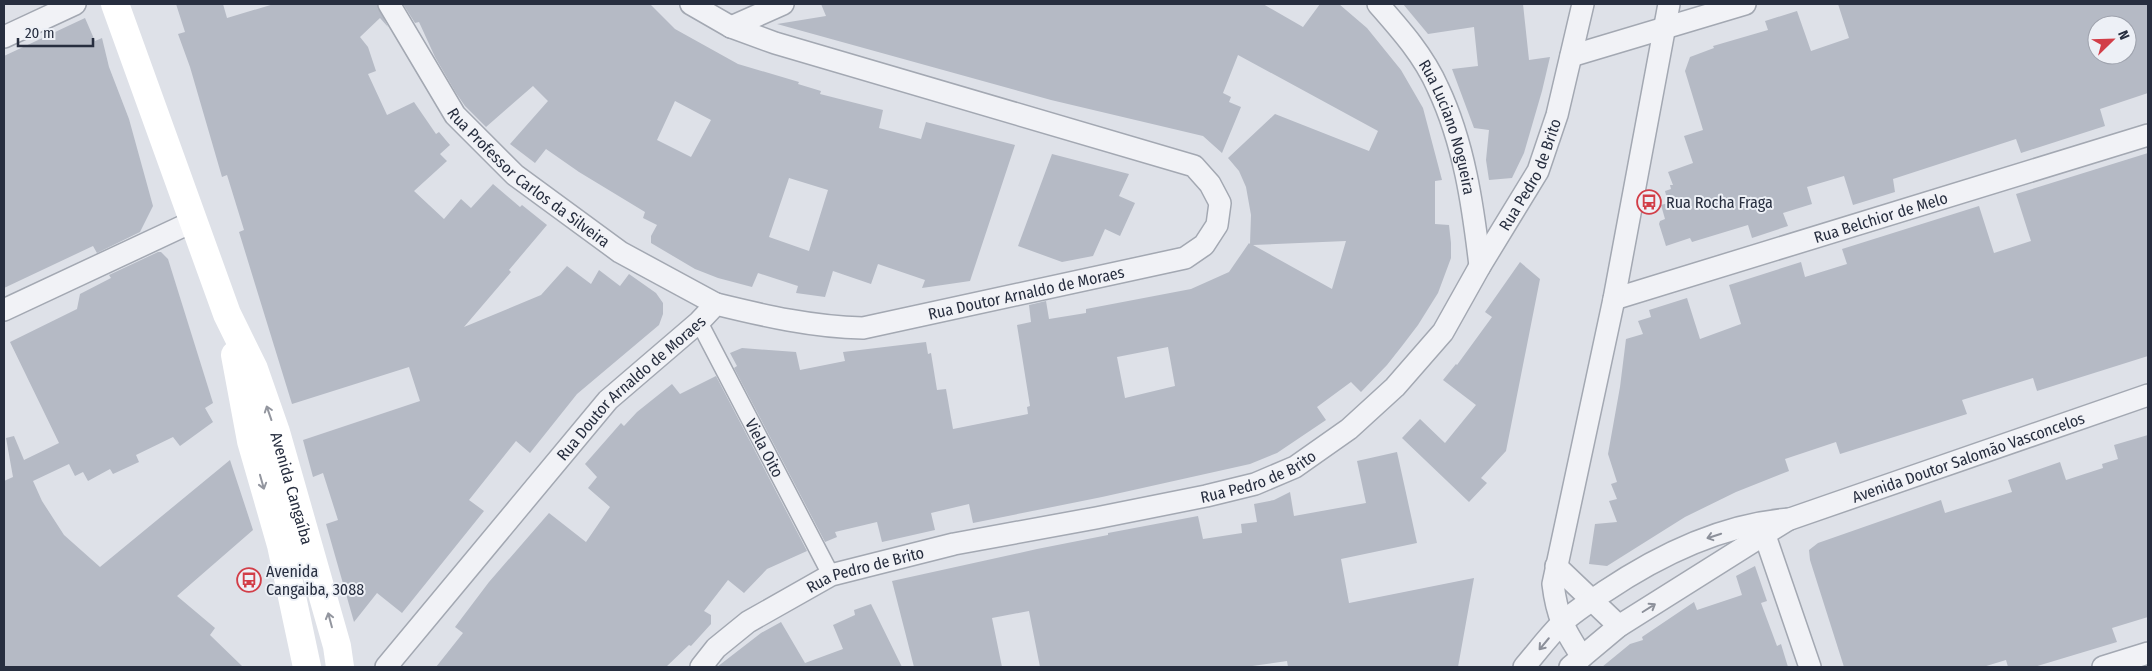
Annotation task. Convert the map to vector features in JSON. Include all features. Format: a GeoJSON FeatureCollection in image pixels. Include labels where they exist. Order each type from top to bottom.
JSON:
{"type":"FeatureCollection","features":[{"type":"Feature","properties":{"kind":"main road","name":"Avenida Cangaíba"},"geometry":{"type":"LineString","coordinates":[[115,4],[227,314],[254,369],[276,432],[339,657]]}},
{"type":"Feature","properties":{"kind":"main road","name":"Avenida Cangaíba"},"geometry":{"type":"LineString","coordinates":[[227,314],[251,441],[281,545],[307,667]]}},
{"type":"Feature","properties":{"kind":"street"},"geometry":{"type":"LineString","coordinates":[[4,36],[75,4]]}},
{"type":"Feature","properties":{"kind":"street","name":"Rua Professor Carlos da Silveira"},"geometry":{"type":"LineString","coordinates":[[389,4],[455,115],[514,175],[620,252],[716,304]]}},
{"type":"Feature","properties":{"kind":"street","name":"Rua Doutor Arnaldo de Moraes"},"geometry":{"type":"LineString","coordinates":[[386,667],[608,400],[699,322],[716,304],[774,318],[829,328],[863,328],[1185,258],[1204,245],[1217,225],[1220,204],[1210,184],[1194,166],[785,46],[731,27],[691,4]]}},
{"type":"Feature","properties":{"kind":"street"},"geometry":{"type":"LineString","coordinates":[[731,27],[784,4]]}},
{"type":"Feature","properties":{"kind":"street","name":"Rua Luciano Nogueira"},"geometry":{"type":"LineString","coordinates":[[1378,4],[1409,39],[1438,88],[1460,149],[1473,209],[1480,266]]}},
{"type":"Feature","properties":{"kind":"street","name":"Rua Pedro de Brito"},"geometry":{"type":"LineString","coordinates":[[701,667],[716,648],[748,622],[831,575],[954,544],[1206,496],[1255,484],[1295,467],[1349,429],[1395,387],[1444,332],[1480,266],[1538,171],[1557,116],[1583,4]]}},
{"type":"Feature","properties":{"kind":"street"},"geometry":{"type":"LineString","coordinates":[[1576,662],[1561,623],[1553,584],[1614,299],[1669,4]]}},
{"type":"Feature","properties":{"kind":"street"},"geometry":{"type":"LineString","coordinates":[[1570,56],[1745,4]]}},
{"type":"Feature","properties":{"kind":"street","name":"Rua Belchior de Melo"},"geometry":{"type":"LineString","coordinates":[[1614,299],[2148,134]]}},
{"type":"Feature","properties":{"kind":"street"},"geometry":{"type":"LineString","coordinates":[[4,310],[194,221]]}},
{"type":"Feature","properties":{"kind":"street","name":"Viela Oito"},"geometry":{"type":"LineString","coordinates":[[699,322],[831,575]]}},
{"type":"Feature","properties":{"kind":"street","name":"Avenida Doutor Salomão Vasconcelos"},"geometry":{"type":"LineString","coordinates":[[1524,667],[1561,623],[1592,600],[1636,570],[1692,543],[1763,528],[2148,395]]}},
{"type":"Feature","properties":{"kind":"street"},"geometry":{"type":"LineString","coordinates":[[1763,528],[1810,667]]}},
{"type":"Feature","properties":{"kind":"street","name":"Avenida Doutor Salomão Vasconcelos"},"geometry":{"type":"LineString","coordinates":[[1576,662],[1619,626],[1763,528]]}},
{"type":"Feature","properties":{"kind":"street"},"geometry":{"type":"LineString","coordinates":[[1556,566],[1619,626]]}},
{"type":"Feature","properties":{"kind":"street"},"geometry":{"type":"LineString","coordinates":[[2103,667],[2148,653]]}},
{"type":"Feature","properties":{"kind":"street"},"geometry":{"type":"LineString","coordinates":[[314,667],[339,657]]}},
{"type":"Feature","properties":{"kind":"building"},"geometry":{"type":"Polygon","coordinates":[[[176,4],[223,4],[227,18],[274,4],[377,4],[388,27],[380,18],[360,37],[368,47],[376,71],[368,74],[387,115],[414,102],[436,134],[439,132],[450,145],[440,154],[447,161],[414,191],[444,219],[461,199],[471,208],[493,184],[520,207],[522,205],[547,225],[509,270],[511,272],[464,327],[541,295],[567,266],[591,284],[599,270],[620,286],[629,274],[656,293],[663,303],[663,314],[659,325],[577,394],[530,453],[516,441],[469,500],[484,511],[402,613],[377,593],[354,622],[326,524],[338,520],[323,473],[313,477],[303,440],[420,401],[409,367],[292,404],[239,232],[244,230],[227,175],[222,177],[190,67],[178,34],[185,32],[176,4]]]}},
{"type":"Feature","properties":{"kind":"building"},"geometry":{"type":"Polygon","coordinates":[[[403,4],[650,4],[675,29],[738,64],[799,82],[798,84],[821,91],[820,94],[883,110],[879,128],[921,139],[926,122],[1015,145],[970,281],[922,288],[925,280],[878,264],[871,284],[833,271],[825,297],[796,293],[798,286],[758,273],[752,287],[718,278],[695,269],[651,243],[651,236],[657,225],[643,218],[645,212],[579,172],[546,149],[535,163],[510,144],[548,101],[533,86],[486,127],[465,106],[456,93],[435,57],[419,22],[415,23],[403,4]],[[675,101],[657,140],[691,157],[711,120],[675,101]],[[789,178],[769,237],[809,251],[828,190],[789,178]]]}},
{"type":"Feature","properties":{"kind":"building"},"geometry":{"type":"Polygon","coordinates":[[[821,4],[1263,4],[1303,27],[1320,4],[1339,4],[1367,28],[1401,70],[1423,108],[1442,180],[1435,181],[1435,224],[1449,225],[1451,243],[1451,258],[1438,293],[1402,346],[1361,392],[1351,382],[1317,407],[1326,420],[1277,453],[1250,464],[973,523],[969,504],[931,513],[935,530],[882,542],[877,522],[835,532],[837,537],[825,542],[734,368],[737,366],[730,353],[742,348],[796,352],[800,370],[845,361],[843,352],[926,342],[928,354],[931,353],[937,390],[946,389],[953,429],[1028,414],[1027,407],[1030,406],[1017,325],[1031,322],[1029,305],[1046,301],[1049,319],[1086,313],[1086,309],[1191,289],[1229,272],[1250,244],[1251,215],[1246,187],[1239,171],[1228,158],[1275,114],[1369,151],[1378,131],[1238,55],[1223,93],[1231,97],[1229,102],[1241,107],[1222,153],[1203,136],[1051,100],[777,24],[826,16],[821,4]],[[1346,241],[1253,245],[1332,289],[1346,241]],[[1168,347],[1117,357],[1125,398],[1175,386],[1168,347]]]}},
{"type":"Feature","properties":{"kind":"building"},"geometry":{"type":"Polygon","coordinates":[[[1403,4],[1523,4],[1529,60],[1550,57],[1524,153],[1512,178],[1489,180],[1486,160],[1489,130],[1474,128],[1452,69],[1478,66],[1474,27],[1428,34],[1403,4]]]}},
{"type":"Feature","properties":{"kind":"building"},"geometry":{"type":"Polygon","coordinates":[[[1838,4],[2148,4],[2148,93],[2100,109],[2105,126],[2021,153],[2016,139],[1893,179],[1895,192],[1853,205],[1844,176],[1807,187],[1812,204],[1783,213],[1788,226],[1752,238],[1748,225],[1692,242],[1690,238],[1666,246],[1659,224],[1660,221],[1665,219],[1661,205],[1668,203],[1665,191],[1671,189],[1670,185],[1673,185],[1668,172],[1693,163],[1684,136],[1703,130],[1685,71],[1690,57],[1714,48],[1713,46],[1768,30],[1765,21],[1797,11],[1811,51],[1849,38],[1838,4]]]}},
{"type":"Feature","properties":{"kind":"building"},"geometry":{"type":"Polygon","coordinates":[[[85,18],[95,41],[102,38],[109,67],[129,119],[153,206],[140,232],[97,253],[93,246],[4,288],[4,56],[85,18]]]}},
{"type":"Feature","properties":{"kind":"building"},"geometry":{"type":"Polygon","coordinates":[[[2148,153],[2148,356],[2037,391],[2033,378],[1962,400],[1967,414],[1840,454],[1836,442],[1785,459],[1789,471],[1736,492],[1685,517],[1607,566],[1589,564],[1595,524],[1617,522],[1609,501],[1617,499],[1611,484],[1617,482],[1608,454],[1626,339],[1643,334],[1638,321],[1651,317],[1649,310],[1687,298],[1700,339],[1741,324],[1729,285],[1801,262],[1805,277],[1847,264],[1842,249],[1979,206],[1994,253],[2031,241],[2016,194],[2148,153]]]}},
{"type":"Feature","properties":{"kind":"building"},"geometry":{"type":"Polygon","coordinates":[[[1052,154],[1129,174],[1119,196],[1135,203],[1120,236],[1105,229],[1093,256],[1062,262],[1018,246],[1052,154]]]}},
{"type":"Feature","properties":{"kind":"building"},"geometry":{"type":"Polygon","coordinates":[[[161,252],[168,259],[213,403],[205,408],[213,422],[180,446],[173,437],[136,455],[139,462],[113,474],[110,469],[88,481],[83,472],[75,476],[69,464],[33,481],[42,501],[64,535],[100,567],[230,460],[253,530],[177,596],[215,628],[210,635],[243,667],[4,667],[4,481],[13,477],[6,438],[14,436],[24,460],[59,443],[10,342],[77,309],[80,294],[111,278],[109,275],[161,252]]]}},
{"type":"Feature","properties":{"kind":"building"},"geometry":{"type":"Polygon","coordinates":[[[1520,262],[1540,279],[1506,451],[1481,478],[1487,483],[1469,502],[1402,438],[1420,419],[1445,443],[1476,405],[1443,380],[1457,365],[1492,317],[1485,312],[1520,262]]]}},
{"type":"Feature","properties":{"kind":"building"},"geometry":{"type":"Polygon","coordinates":[[[716,376],[807,551],[767,569],[744,593],[728,580],[704,611],[711,615],[711,624],[691,646],[689,645],[666,667],[436,667],[463,633],[455,627],[489,582],[549,513],[586,542],[610,507],[588,488],[597,477],[585,464],[621,423],[624,426],[637,412],[672,384],[680,394],[716,376]]]}},
{"type":"Feature","properties":{"kind":"building"},"geometry":{"type":"Polygon","coordinates":[[[2148,435],[2148,617],[2112,628],[2117,642],[2034,667],[2008,667],[2006,660],[1983,667],[1844,667],[1810,560],[1809,550],[1818,543],[1941,500],[1945,513],[2012,492],[2008,480],[2060,462],[2066,480],[2103,468],[2102,464],[2118,459],[2114,445],[2148,435]]]}},
{"type":"Feature","properties":{"kind":"building"},"geometry":{"type":"Polygon","coordinates":[[[1397,452],[1417,543],[1341,559],[1349,603],[1474,578],[1458,667],[1288,667],[1287,661],[1245,667],[1040,667],[1029,611],[992,618],[1002,667],[914,667],[892,581],[1108,535],[1108,533],[1198,516],[1203,539],[1242,533],[1241,524],[1257,522],[1254,504],[1274,500],[1290,492],[1294,516],[1366,503],[1357,461],[1397,452]]]}},
{"type":"Feature","properties":{"kind":"building"},"geometry":{"type":"Polygon","coordinates":[[[1755,566],[1767,601],[1761,603],[1777,646],[1781,644],[1788,667],[1602,667],[1630,644],[1643,640],[1642,637],[1694,602],[1697,610],[1742,595],[1736,576],[1755,566]]]}},
{"type":"Feature","properties":{"kind":"building"},"geometry":{"type":"Polygon","coordinates":[[[871,604],[902,667],[717,667],[761,633],[781,622],[805,663],[843,649],[833,625],[855,615],[854,610],[871,604]]]}},
{"type":"Feature","properties":{"kind":"place","name":"Rua Rocha Fraga"},"geometry":{"type":"Point","coordinates":[1649,202]}},
{"type":"Feature","properties":{"kind":"place","name":"Avenida Cangaiba, 3088"},"geometry":{"type":"Point","coordinates":[249,580]}}]}
